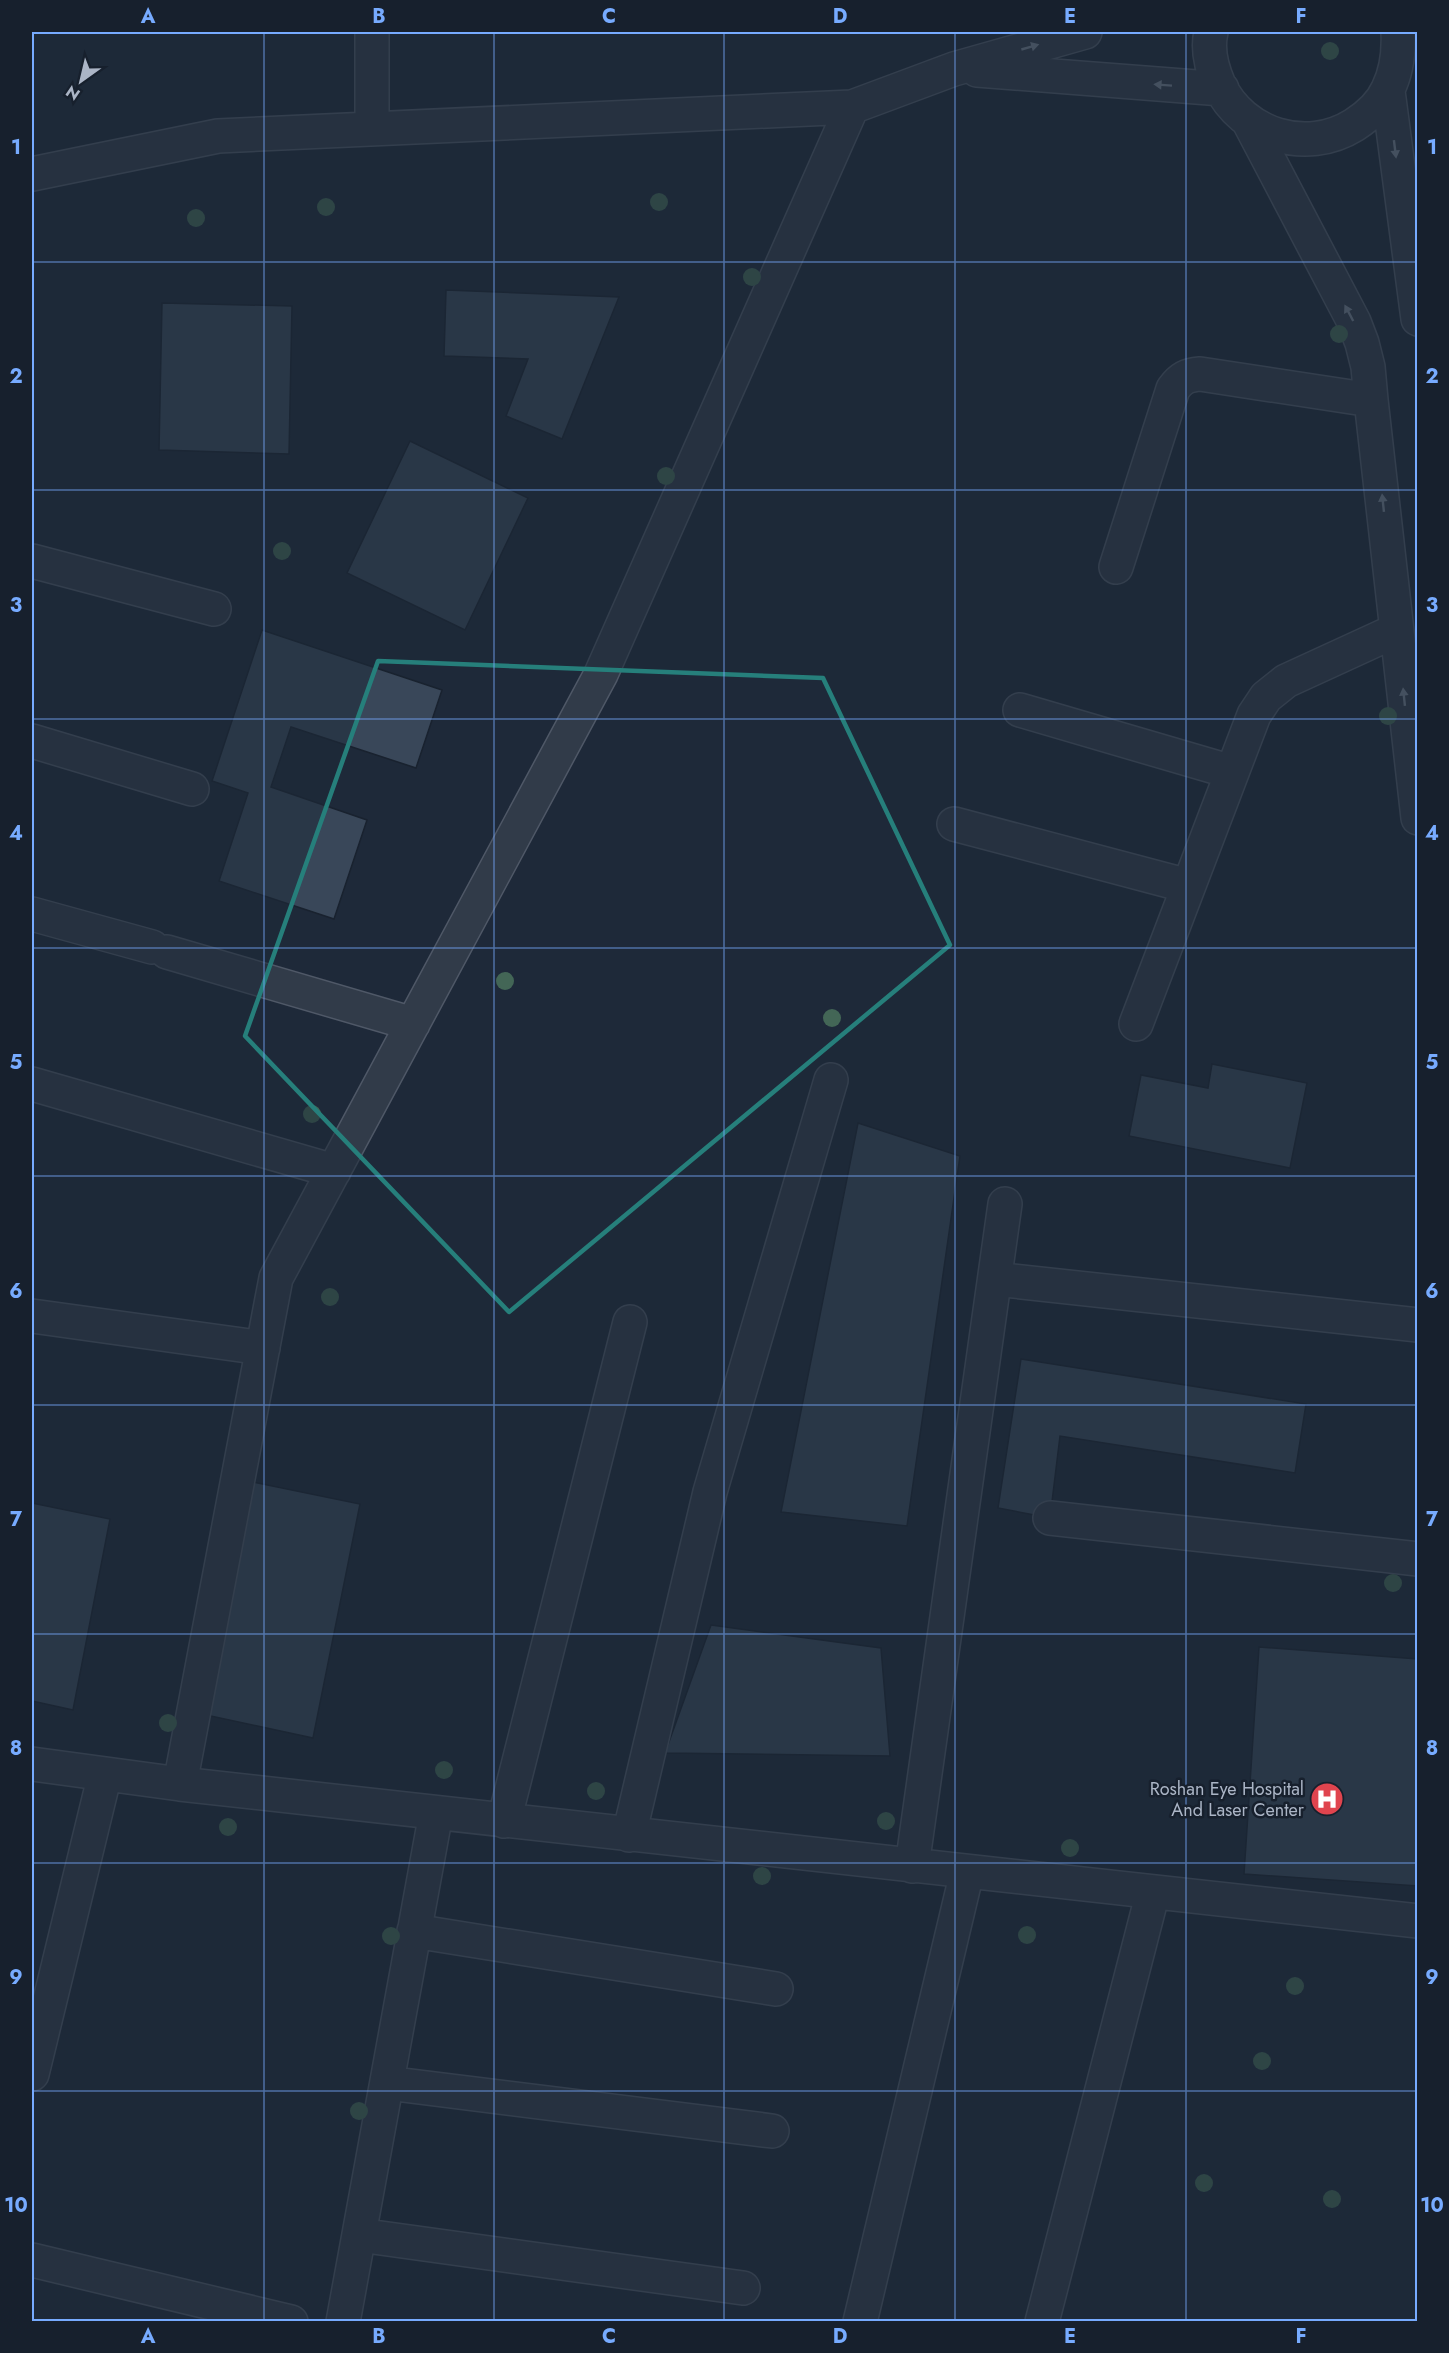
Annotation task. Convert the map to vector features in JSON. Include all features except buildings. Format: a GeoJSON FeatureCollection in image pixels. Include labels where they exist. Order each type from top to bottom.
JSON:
{"type":"FeatureCollection","features":[{"type":"Feature","properties":{"kind":"street"},"geometry":{"type":"LineString","coordinates":[[372,32],[372,129]]}},
{"type":"Feature","properties":{"kind":"street"},"geometry":{"type":"LineString","coordinates":[[32,174],[218,136],[852,107],[954,69],[988,45],[1085,32]]}},
{"type":"Feature","properties":{"kind":"street"},"geometry":{"type":"LineString","coordinates":[[1211,32],[1212,70],[1226,99],[1249,122],[1354,322],[1362,343],[1368,368],[1418,818]]}},
{"type":"Feature","properties":{"kind":"street"},"geometry":{"type":"LineString","coordinates":[[1249,122],[1278,136],[1310,140],[1341,133],[1350,128],[1369,116],[1388,91],[1398,62],[1398,32]]}},
{"type":"Feature","properties":{"kind":"street"},"geometry":{"type":"LineString","coordinates":[[954,69],[1222,89]]}},
{"type":"Feature","properties":{"kind":"street"},"geometry":{"type":"LineString","coordinates":[[1388,91],[1418,319]]}},
{"type":"Feature","properties":{"kind":"street"},"geometry":{"type":"LineString","coordinates":[[180,1784],[276,1278],[601,674],[852,107]]}},
{"type":"Feature","properties":{"kind":"street"},"geometry":{"type":"LineString","coordinates":[[1116,567],[1173,388],[1180,380],[1188,375],[1200,374],[1371,400]]}},
{"type":"Feature","properties":{"kind":"street"},"geometry":{"type":"LineString","coordinates":[[32,561],[214,609]]}},
{"type":"Feature","properties":{"kind":"street"},"geometry":{"type":"LineString","coordinates":[[1136,1024],[1254,715],[1266,697],[1286,681],[1397,630]]}},
{"type":"Feature","properties":{"kind":"street"},"geometry":{"type":"LineString","coordinates":[[1020,710],[1232,772]]}},
{"type":"Feature","properties":{"kind":"street"},"geometry":{"type":"LineString","coordinates":[[32,741],[192,789]]}},
{"type":"Feature","properties":{"kind":"street"},"geometry":{"type":"LineString","coordinates":[[954,824],[1188,886]]}},
{"type":"Feature","properties":{"kind":"street"},"geometry":{"type":"LineString","coordinates":[[32,914],[413,1024]]}},
{"type":"Feature","properties":{"kind":"street"},"geometry":{"type":"LineString","coordinates":[[629,1835],[710,1492],[831,1080]]}},
{"type":"Feature","properties":{"kind":"street"},"geometry":{"type":"LineString","coordinates":[[32,1084],[334,1171]]}},
{"type":"Feature","properties":{"kind":"street"},"geometry":{"type":"LineString","coordinates":[[912,1866],[1005,1204]]}},
{"type":"Feature","properties":{"kind":"street"},"geometry":{"type":"LineString","coordinates":[[995,1279],[1418,1325]]}},
{"type":"Feature","properties":{"kind":"street"},"geometry":{"type":"LineString","coordinates":[[32,1316],[263,1348]]}},
{"type":"Feature","properties":{"kind":"street"},"geometry":{"type":"LineString","coordinates":[[504,1821],[630,1322]]}},
{"type":"Feature","properties":{"kind":"street"},"geometry":{"type":"LineString","coordinates":[[1050,1518],[1418,1559]]}},
{"type":"Feature","properties":{"kind":"street"},"geometry":{"type":"LineString","coordinates":[[32,1764],[180,1784],[504,1821],[1418,1921]]}},
{"type":"Feature","properties":{"kind":"street"},"geometry":{"type":"LineString","coordinates":[[32,2074],[105,1774]]}},
{"type":"Feature","properties":{"kind":"street"},"geometry":{"type":"LineString","coordinates":[[344,2322],[436,1813]]}},
{"type":"Feature","properties":{"kind":"street"},"geometry":{"type":"LineString","coordinates":[[860,2322],[968,1872]]}},
{"type":"Feature","properties":{"kind":"street"},"geometry":{"type":"LineString","coordinates":[[1042,2322],[1153,1892]]}},
{"type":"Feature","properties":{"kind":"street"},"geometry":{"type":"LineString","coordinates":[[414,1931],[776,1989]]}},
{"type":"Feature","properties":{"kind":"street"},"geometry":{"type":"LineString","coordinates":[[387,2083],[772,2131]]}},
{"type":"Feature","properties":{"kind":"street"},"geometry":{"type":"LineString","coordinates":[[359,2235],[743,2288]]}},
{"type":"Feature","properties":{"kind":"street"},"geometry":{"type":"LineString","coordinates":[[32,2260],[291,2322]]}},
{"type":"Feature","properties":{"kind":"highlighted area"},"geometry":{"type":"Polygon","coordinates":[[[378,661],[823,678],[950,945],[509,1312],[245,1036],[378,661]]]}},
{"type":"Feature","properties":{"kind":"place","name":"Roshan Eye Hospital And Laser Center"},"geometry":{"type":"Point","coordinates":[1327,1799]}}]}
